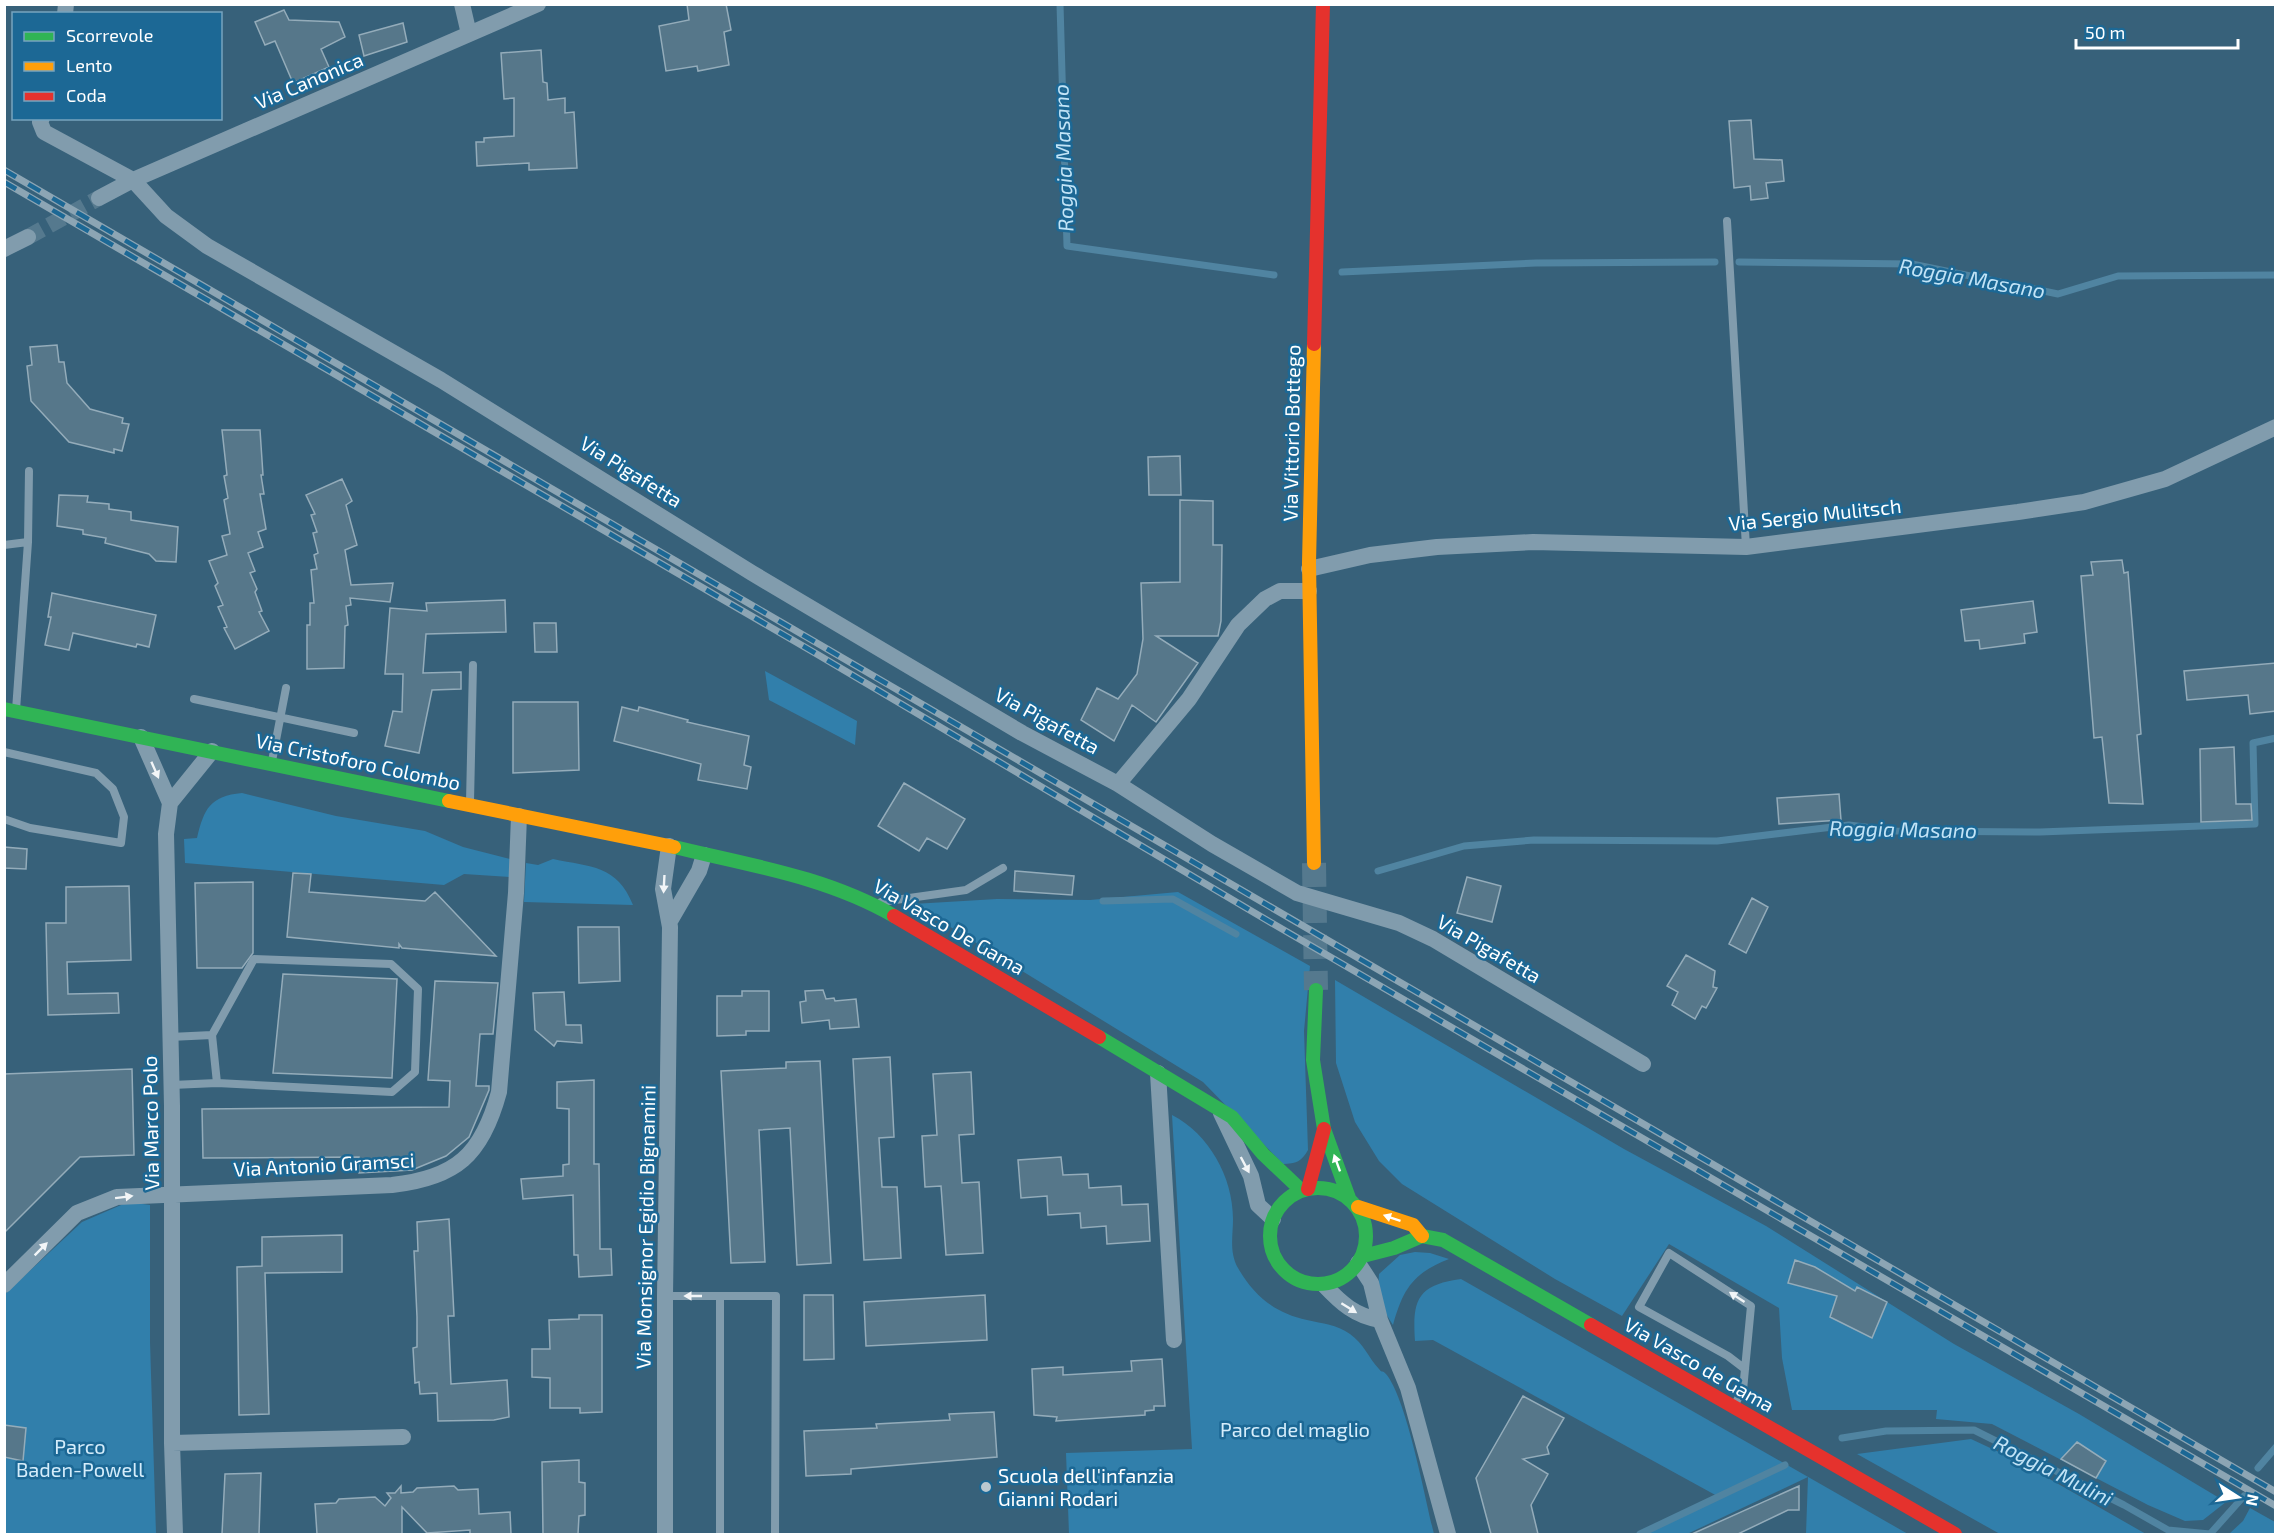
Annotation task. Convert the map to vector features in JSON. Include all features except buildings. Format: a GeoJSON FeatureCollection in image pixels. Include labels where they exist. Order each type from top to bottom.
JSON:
{"type":"FeatureCollection","features":[{"type":"Feature","properties":{"kind":"street"},"geometry":{"type":"LineString","coordinates":[[462,4],[469,34]]}},
{"type":"Feature","properties":{"kind":"street","name":"Via Canonica"},"geometry":{"type":"LineString","coordinates":[[99,198],[133,180],[538,4]]}},
{"type":"Feature","properties":{"kind":"street","name":"Via Vittorio Bottego"},"geometry":{"type":"LineString","coordinates":[[1314,863],[1309,569],[1323,4]]}},
{"type":"Feature","properties":{"kind":"street","name":"Via Pigafetta"},"geometry":{"type":"LineString","coordinates":[[41,120],[44,132],[133,180],[166,216],[207,246],[441,380],[753,573],[1022,733],[1118,784],[1212,844],[1297,893],[1399,923],[1433,939],[1644,1064]]}},
{"type":"Feature","properties":{"kind":"street"},"geometry":{"type":"LineString","coordinates":[[4,249],[28,237]]}},
{"type":"Feature","properties":{"kind":"street","name":"Via Sergio Mulitsch"},"geometry":{"type":"LineString","coordinates":[[1309,569],[1370,555],[1437,547],[1533,542],[1746,547],[2084,502],[2164,479],[2276,428]]}},
{"type":"Feature","properties":{"kind":"street"},"geometry":{"type":"LineString","coordinates":[[1118,784],[1189,699],[1238,625],[1265,599],[1280,591],[1309,591]]}},
{"type":"Feature","properties":{"kind":"street","name":"Via Cristoforo Colombo"},"geometry":{"type":"LineString","coordinates":[[10,711],[704,855]]}},
{"type":"Feature","properties":{"kind":"street"},"geometry":{"type":"LineString","coordinates":[[141,737],[170,803],[212,752]]}},
{"type":"Feature","properties":{"kind":"street","name":"Via Marco Polo"},"geometry":{"type":"LineString","coordinates":[[170,803],[166,834],[172,1085],[172,1443],[175,1534]]}},
{"type":"Feature","properties":{"kind":"street","name":"Via Antonio Gramsci"},"geometry":{"type":"LineString","coordinates":[[4,1285],[77,1213],[117,1197],[422,1182],[451,1169],[475,1149],[491,1122],[499,1092],[516,892],[519,816]]}},
{"type":"Feature","properties":{"kind":"street","name":"Via Monsignor Egidio Bignamini"},"geometry":{"type":"LineString","coordinates":[[665,1534],[665,1296],[670,921],[663,889],[669,846]]}},
{"type":"Feature","properties":{"kind":"street","name":"Via Monsignor Egidio Bignamini"},"geometry":{"type":"LineString","coordinates":[[670,921],[699,871],[704,855]]}},
{"type":"Feature","properties":{"kind":"street","name":"Via Vasco De Gama"},"geometry":{"type":"LineString","coordinates":[[704,855],[823,883],[872,903],[1232,1117],[1263,1154],[1304,1189]]}},
{"type":"Feature","properties":{"kind":"street"},"geometry":{"type":"LineString","coordinates":[[1316,990],[1313,1060],[1324,1129],[1353,1203],[1367,1231],[1360,1260],[1371,1283],[1380,1320],[1410,1395],[1449,1534]]}},
{"type":"Feature","properties":{"kind":"street"},"geometry":{"type":"LineString","coordinates":[[1158,1073],[1174,1340]]}},
{"type":"Feature","properties":{"kind":"street","name":"Via Vasco De Gama"},"geometry":{"type":"LineString","coordinates":[[1221,1112],[1251,1176],[1258,1205],[1273,1219]]}},
{"type":"Feature","properties":{"kind":"street"},"geometry":{"type":"LineString","coordinates":[[1304,1189],[1324,1129]]}},
{"type":"Feature","properties":{"kind":"street"},"geometry":{"type":"LineString","coordinates":[[1353,1203],[1326,1188],[1304,1189],[1281,1204],[1273,1219],[1269,1235],[1272,1252],[1280,1266],[1292,1277],[1307,1284],[1324,1285],[1340,1280],[1360,1260],[1422,1236]]}},
{"type":"Feature","properties":{"kind":"street","name":"Via Vasco de Gama"},"geometry":{"type":"LineString","coordinates":[[1353,1203],[1413,1225],[1422,1236],[1443,1240],[1955,1534]]}},
{"type":"Feature","properties":{"kind":"street"},"geometry":{"type":"LineString","coordinates":[[1324,1285],[1342,1304],[1364,1317],[1380,1320]]}},
{"type":"Feature","properties":{"kind":"street"},"geometry":{"type":"LineString","coordinates":[[172,1443],[403,1437]]}},
{"type":"Feature","properties":{"kind":"lane"},"geometry":{"type":"LineString","coordinates":[[1727,221],[1746,547]]}},
{"type":"Feature","properties":{"kind":"lane"},"geometry":{"type":"LineString","coordinates":[[10,711],[28,542],[28,471]]}},
{"type":"Feature","properties":{"kind":"lane"},"geometry":{"type":"LineString","coordinates":[[4,545],[28,542]]}},
{"type":"Feature","properties":{"kind":"lane"},"geometry":{"type":"LineString","coordinates":[[469,806],[473,665]]}},
{"type":"Feature","properties":{"kind":"lane"},"geometry":{"type":"LineString","coordinates":[[271,764],[286,688]]}},
{"type":"Feature","properties":{"kind":"lane"},"geometry":{"type":"LineString","coordinates":[[194,699],[354,733]]}},
{"type":"Feature","properties":{"kind":"lane"},"geometry":{"type":"LineString","coordinates":[[4,752],[96,773],[113,789],[124,817],[121,843],[30,828],[4,819]]}},
{"type":"Feature","properties":{"kind":"lane"},"geometry":{"type":"LineString","coordinates":[[872,903],[966,890],[1003,868]]}},
{"type":"Feature","properties":{"kind":"lane"},"geometry":{"type":"LineString","coordinates":[[172,1085],[217,1083],[392,1092],[415,1072],[418,989],[391,964],[254,959],[212,1035],[217,1083]]}},
{"type":"Feature","properties":{"kind":"lane"},"geometry":{"type":"LineString","coordinates":[[170,1037],[212,1035]]}},
{"type":"Feature","properties":{"kind":"lane"},"geometry":{"type":"LineString","coordinates":[[1733,1407],[1743,1390],[1745,1369],[1751,1306],[1669,1253],[1639,1307],[1728,1356],[1745,1369]]}},
{"type":"Feature","properties":{"kind":"lane"},"geometry":{"type":"LineString","coordinates":[[665,1296],[776,1296],[775,1534]]}},
{"type":"Feature","properties":{"kind":"lane"},"geometry":{"type":"LineString","coordinates":[[720,1296],[720,1534]]}},
{"type":"Feature","properties":{"kind":"green space"},"geometry":{"type":"Polygon","coordinates":[[[765,671],[857,721],[855,745],[769,700],[765,671]]]}},
{"type":"Feature","properties":{"kind":"green space"},"geometry":{"type":"Polygon","coordinates":[[[242,793],[336,816],[425,831],[463,847],[510,859],[510,877],[464,874],[444,885],[185,863],[184,839],[197,838],[202,819],[210,806],[222,797],[242,793]]]}},
{"type":"Feature","properties":{"kind":"green space"},"geometry":{"type":"Polygon","coordinates":[[[553,859],[591,867],[611,875],[627,892],[633,905],[524,902],[526,863],[538,865],[553,859]]]}},
{"type":"Feature","properties":{"kind":"green space"},"geometry":{"type":"Polygon","coordinates":[[[1178,892],[1310,966],[1304,1031],[1308,1150],[1298,1161],[1283,1164],[1203,1082],[913,904],[997,899],[1090,900],[1178,892]]]}},
{"type":"Feature","properties":{"kind":"green space"},"geometry":{"type":"Polygon","coordinates":[[[1335,980],[1624,1149],[1766,1226],[1954,1344],[2079,1414],[2226,1502],[2203,1520],[2185,1521],[2148,1505],[1992,1424],[1936,1419],[1937,1410],[1792,1410],[1782,1358],[1779,1308],[1669,1244],[1622,1316],[1555,1279],[1402,1184],[1379,1161],[1355,1122],[1336,1063],[1335,980]]]}},
{"type":"Feature","properties":{"kind":"green space","name":"Parco del maglio"},"geometry":{"type":"Polygon","coordinates":[[[1172,1115],[1197,1133],[1208,1145],[1223,1173],[1232,1203],[1233,1256],[1251,1287],[1266,1302],[1285,1313],[1334,1326],[1350,1334],[1386,1374],[1394,1387],[1408,1426],[1434,1534],[1069,1534],[1066,1453],[1192,1449],[1172,1115]]]}},
{"type":"Feature","properties":{"kind":"green space","name":"Parco Baden-Powell"},"geometry":{"type":"Polygon","coordinates":[[[128,1202],[150,1205],[150,1342],[156,1534],[5,1534],[5,1294],[82,1222],[128,1202]]]}},
{"type":"Feature","properties":{"kind":"green space"},"geometry":{"type":"Polygon","coordinates":[[[1415,1252],[1430,1253],[1449,1259],[1426,1270],[1411,1284],[1401,1301],[1393,1325],[1381,1301],[1379,1274],[1400,1255],[1415,1252]]]}},
{"type":"Feature","properties":{"kind":"green space"},"geometry":{"type":"Polygon","coordinates":[[[1461,1279],[1908,1534],[1806,1534],[1808,1477],[1687,1534],[1640,1534],[1719,1497],[1433,1340],[1415,1341],[1415,1314],[1421,1296],[1435,1285],[1461,1279]]]}},
{"type":"Feature","properties":{"kind":"green space"},"geometry":{"type":"Polygon","coordinates":[[[1971,1439],[2016,1460],[2146,1534],[2000,1534],[1857,1454],[1971,1439]]]}},
{"type":"Feature","properties":{"kind":"green space"},"geometry":{"type":"Polygon","coordinates":[[[2250,1508],[2275,1522],[2275,1534],[2229,1534],[2243,1521],[2250,1508]]]}},
{"type":"Feature","properties":{"kind":"waterway","name":"Roggia Masano"},"geometry":{"type":"LineString","coordinates":[[1060,4],[1067,246],[1274,275]]}},
{"type":"Feature","properties":{"kind":"waterway","name":"Roggia Masano"},"geometry":{"type":"LineString","coordinates":[[1342,272],[1536,263],[1715,262]]}},
{"type":"Feature","properties":{"kind":"waterway","name":"Roggia Masano"},"geometry":{"type":"LineString","coordinates":[[1739,262],[1912,264],[2058,294],[2118,276],[2276,275]]}},
{"type":"Feature","properties":{"kind":"waterway","name":"Roggia Masano"},"geometry":{"type":"LineString","coordinates":[[1378,871],[1464,846],[1534,840],[1717,841],[1849,825],[1896,831],[2040,832],[2255,824],[2253,743],[2276,738]]}},
{"type":"Feature","properties":{"kind":"waterway","name":"Roggia Masano"},"geometry":{"type":"LineString","coordinates":[[1103,901],[1173,899],[1236,934]]}},
{"type":"Feature","properties":{"kind":"waterway","name":"Roggia Mulini"},"geometry":{"type":"LineString","coordinates":[[1842,1438],[1886,1431],[1974,1430],[2124,1505],[2168,1530],[2210,1534],[2244,1496]]}},
{"type":"Feature","properties":{"kind":"waterway","name":"Roggia Mulini"},"geometry":{"type":"LineString","coordinates":[[2258,1468],[2276,1447]]}},
{"type":"Feature","properties":{"kind":"waterway","name":"Roggia Mulini"},"geometry":{"type":"LineString","coordinates":[[1640,1534],[1785,1465]]}},
{"type":"Feature","properties":{"kind":"tunnel"},"geometry":{"type":"LineString","coordinates":[[28,237],[99,198]]}},
{"type":"Feature","properties":{"kind":"tunnel"},"geometry":{"type":"LineString","coordinates":[[1314,863],[1316,990]]}},
{"type":"Feature","properties":{"kind":"railway"},"geometry":{"type":"LineString","coordinates":[[4,170],[2276,1492]]}},
{"type":"Feature","properties":{"kind":"railway"},"geometry":{"type":"LineString","coordinates":[[4,182],[815,653],[1270,922],[2276,1506]]}},
{"type":"Feature","properties":{"kind":"traffic: fast"},"geometry":{"type":"LineString","coordinates":[[4,709],[449,801]]}},
{"type":"Feature","properties":{"kind":"traffic: fast"},"geometry":{"type":"LineString","coordinates":[[674,847],[759,866],[815,882],[842,891],[894,916]]}},
{"type":"Feature","properties":{"kind":"traffic: fast"},"geometry":{"type":"LineString","coordinates":[[1316,990],[1313,1060],[1324,1129],[1349,1198]]}},
{"type":"Feature","properties":{"kind":"traffic: fast"},"geometry":{"type":"LineString","coordinates":[[1099,1037],[1232,1117],[1263,1154],[1301,1190]]}},
{"type":"Feature","properties":{"kind":"traffic: fast"},"geometry":{"type":"LineString","coordinates":[[1309,1188],[1327,1188],[1345,1196],[1358,1209],[1366,1227],[1366,1236],[1363,1255],[1345,1276],[1327,1284],[1309,1284],[1291,1276],[1278,1263],[1270,1245],[1270,1227],[1278,1209],[1291,1196],[1309,1188]]}},
{"type":"Feature","properties":{"kind":"traffic: fast"},"geometry":{"type":"LineString","coordinates":[[1363,1256],[1394,1248],[1422,1236],[1443,1240],[1591,1325]]}},
{"type":"Feature","properties":{"kind":"traffic: slow"},"geometry":{"type":"LineString","coordinates":[[1314,344],[1309,563],[1314,863]]}},
{"type":"Feature","properties":{"kind":"traffic: slow"},"geometry":{"type":"LineString","coordinates":[[449,801],[674,847]]}},
{"type":"Feature","properties":{"kind":"traffic: slow"},"geometry":{"type":"LineString","coordinates":[[1358,1207],[1413,1225],[1422,1236]]}},
{"type":"Feature","properties":{"kind":"traffic: jam"},"geometry":{"type":"LineString","coordinates":[[1314,344],[1323,4]]}},
{"type":"Feature","properties":{"kind":"traffic: jam"},"geometry":{"type":"LineString","coordinates":[[894,916],[1099,1037]]}},
{"type":"Feature","properties":{"kind":"traffic: jam"},"geometry":{"type":"LineString","coordinates":[[1308,1189],[1324,1129]]}},
{"type":"Feature","properties":{"kind":"traffic: jam"},"geometry":{"type":"LineString","coordinates":[[1591,1325],[1955,1534]]}},
{"type":"Feature","properties":{"kind":"place","name":"Scuola dell'infanzia Gianni Rodari"},"geometry":{"type":"Point","coordinates":[986,1487]}}]}
